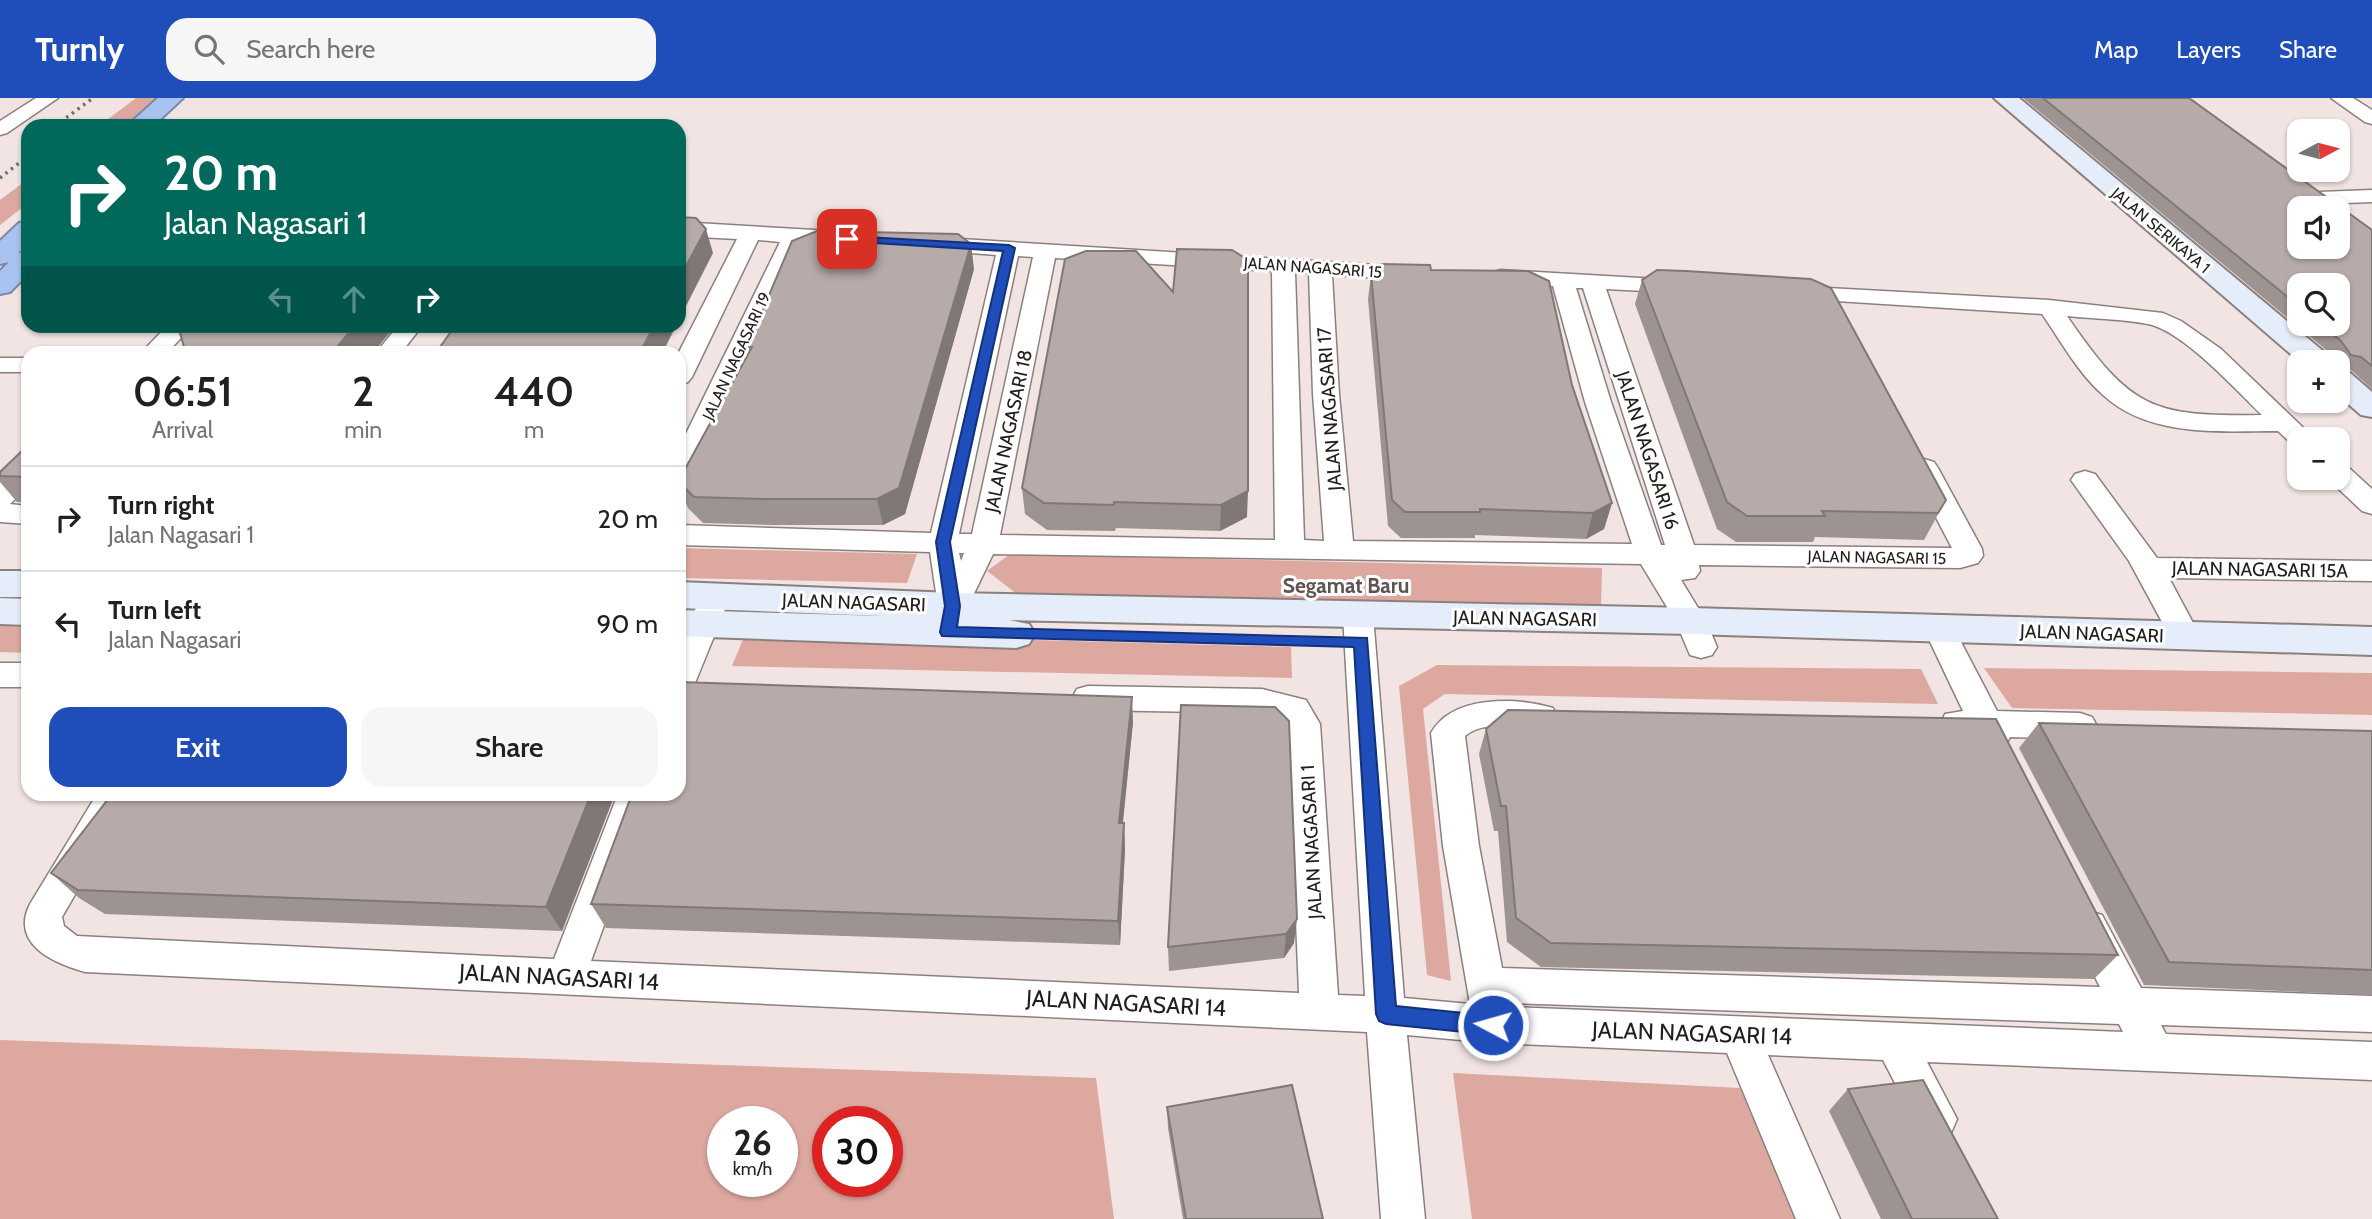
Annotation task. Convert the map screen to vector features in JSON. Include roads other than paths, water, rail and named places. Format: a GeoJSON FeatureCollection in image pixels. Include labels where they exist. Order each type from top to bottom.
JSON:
{"type":"FeatureCollection","features":[{"type":"Feature","properties":{"kind":"highway"},"geometry":{"type":"LineString","coordinates":[[147,119],[172,98]]}},
{"type":"Feature","properties":{"kind":"highway"},"geometry":{"type":"LineString","coordinates":[[176,119],[198,98]]}},
{"type":"Feature","properties":{"kind":"highway"},"geometry":{"type":"LineString","coordinates":[[0,230],[21,215]]}},
{"type":"Feature","properties":{"kind":"highway"},"geometry":{"type":"LineString","coordinates":[[0,256],[21,236]]}},
{"type":"Feature","properties":{"kind":"highway"},"geometry":{"type":"LineString","coordinates":[[0,286],[21,266]]}},
{"type":"Feature","properties":{"kind":"street"},"geometry":{"type":"LineString","coordinates":[[0,129],[49,98]]}},
{"type":"Feature","properties":{"kind":"street","name":"JALAN SERIKAYA 1"},"geometry":{"type":"LineString","coordinates":[[2005,98],[2304,350]]}},
{"type":"Feature","properties":{"kind":"street"},"geometry":{"type":"LineString","coordinates":[[2340,98],[2372,118]]}},
{"type":"Feature","properties":{"kind":"street"},"geometry":{"type":"LineString","coordinates":[[2298,183],[2316,196]]}},
{"type":"Feature","properties":{"kind":"street"},"geometry":{"type":"LineString","coordinates":[[2350,204],[2372,196]]}},
{"type":"Feature","properties":{"kind":"street"},"geometry":{"type":"LineString","coordinates":[[686,229],[873,241]]}},
{"type":"Feature","properties":{"kind":"street"},"geometry":{"type":"LineString","coordinates":[[686,363],[751,233]]}},
{"type":"Feature","properties":{"kind":"street","name":"JALAN NAGASARI 19"},"geometry":{"type":"LineString","coordinates":[[686,461],[794,236]]}},
{"type":"Feature","properties":{"kind":"street","name":"JALAN NAGASARI 15"},"geometry":{"type":"LineString","coordinates":[[900,242],[1444,275]]}},
{"type":"Feature","properties":{"kind":"street"},"geometry":{"type":"LineString","coordinates":[[950,619],[943,542],[1009,248]]}},
{"type":"Feature","properties":{"kind":"street","name":"JALAN NAGASARI 18"},"geometry":{"type":"LineString","coordinates":[[950,619],[984,543],[1046,250]]}},
{"type":"Feature","properties":{"kind":"street"},"geometry":{"type":"LineString","coordinates":[[1283,265],[1290,550]]}},
{"type":"Feature","properties":{"kind":"street","name":"JALAN NAGASARI 17"},"geometry":{"type":"LineString","coordinates":[[1320,267],[1326,394],[1339,551]]}},
{"type":"Feature","properties":{"kind":"street"},"geometry":{"type":"LineString","coordinates":[[1483,276],[1701,288]]}},
{"type":"Feature","properties":{"kind":"street"},"geometry":{"type":"LineString","coordinates":[[1562,279],[1598,402],[1650,554],[1696,634]]}},
{"type":"Feature","properties":{"kind":"street","name":"JALAN NAGASARI 16"},"geometry":{"type":"LineString","coordinates":[[1592,281],[1683,554],[1696,634]]}},
{"type":"Feature","properties":{"kind":"street"},"geometry":{"type":"LineString","coordinates":[[1842,321],[1818,294],[2049,307],[2137,315],[2173,326],[2212,354],[2289,427]]}},
{"type":"Feature","properties":{"kind":"street"},"geometry":{"type":"LineString","coordinates":[[2049,307],[2094,369],[2114,392],[2132,406],[2153,415],[2180,421],[2287,430]]}},
{"type":"Feature","properties":{"kind":"street"},"geometry":{"type":"LineString","coordinates":[[160,346],[173,333]]}},
{"type":"Feature","properties":{"kind":"street"},"geometry":{"type":"LineString","coordinates":[[0,365],[21,365]]}},
{"type":"Feature","properties":{"kind":"street"},"geometry":{"type":"LineString","coordinates":[[2350,389],[2372,408]]}},
{"type":"Feature","properties":{"kind":"street","name":"JALAN NAGASARI 15"},"geometry":{"type":"LineString","coordinates":[[1683,554],[1968,556],[1967,549],[1915,452]]}},
{"type":"Feature","properties":{"kind":"street"},"geometry":{"type":"LineString","coordinates":[[0,498],[21,478]]}},
{"type":"Feature","properties":{"kind":"street"},"geometry":{"type":"LineString","coordinates":[[2085,480],[2148,568],[2169,601],[2185,636]]}},
{"type":"Feature","properties":{"kind":"street"},"geometry":{"type":"LineString","coordinates":[[2350,484],[2372,505]]}},
{"type":"Feature","properties":{"kind":"street"},"geometry":{"type":"LineString","coordinates":[[0,513],[21,514]]}},
{"type":"Feature","properties":{"kind":"street"},"geometry":{"type":"LineString","coordinates":[[686,535],[789,540],[1339,551],[1683,554]]}},
{"type":"Feature","properties":{"kind":"street","name":"JALAN NAGASARI 15A"},"geometry":{"type":"LineString","coordinates":[[2148,568],[2372,570]]}},
{"type":"Feature","properties":{"kind":"street"},"geometry":{"type":"LineString","coordinates":[[0,584],[21,584]]}},
{"type":"Feature","properties":{"kind":"street","name":"JALAN NAGASARI"},"geometry":{"type":"LineString","coordinates":[[686,601],[700,614],[1696,634],[1944,642],[2372,666]]}},
{"type":"Feature","properties":{"kind":"street"},"geometry":{"type":"LineString","coordinates":[[0,611],[21,611]]}},
{"type":"Feature","properties":{"kind":"street"},"geometry":{"type":"LineString","coordinates":[[688,684],[700,614]]}},
{"type":"Feature","properties":{"kind":"street"},"geometry":{"type":"LineString","coordinates":[[1360,629],[1403,1219]]}},
{"type":"Feature","properties":{"kind":"street","name":"JALAN NAGASARI"},"geometry":{"type":"LineString","coordinates":[[1944,642],[2185,636],[2372,641]]}},
{"type":"Feature","properties":{"kind":"street"},"geometry":{"type":"LineString","coordinates":[[1944,642],[2010,771]]}},
{"type":"Feature","properties":{"kind":"street"},"geometry":{"type":"LineString","coordinates":[[0,675],[21,675]]}},
{"type":"Feature","properties":{"kind":"street","name":"JALAN NAGASARI 1"},"geometry":{"type":"LineString","coordinates":[[1065,698],[1262,701],[1294,709],[1304,724],[1319,1012]]}},
{"type":"Feature","properties":{"kind":"street"},"geometry":{"type":"LineString","coordinates":[[1493,1025],[1461,846],[1448,733],[1462,719],[1478,716],[1574,717]]}},
{"type":"Feature","properties":{"kind":"street"},"geometry":{"type":"LineString","coordinates":[[1931,722],[2110,727]]}},
{"type":"Feature","properties":{"kind":"street","name":"JALAN NAGASARI 14"},"geometry":{"type":"LineString","coordinates":[[112,801],[43,915],[43,927],[52,942],[64,950],[85,955],[1386,1014],[1493,1025],[2370,1063]]}},
{"type":"Feature","properties":{"kind":"street"},"geometry":{"type":"LineString","coordinates":[[566,977],[632,801]]}},
{"type":"Feature","properties":{"kind":"street"},"geometry":{"type":"LineString","coordinates":[[2075,900],[2154,1052]]}},
{"type":"Feature","properties":{"kind":"street","name":"JALAN NAGASARI 14"},"geometry":{"type":"LineString","coordinates":[[1485,985],[2372,1014]]}},
{"type":"Feature","properties":{"kind":"street"},"geometry":{"type":"LineString","coordinates":[[1739,1035],[1818,1219]]}},
{"type":"Feature","properties":{"kind":"street"},"geometry":{"type":"LineString","coordinates":[[1894,1041],[1952,1148]]}},
{"type":"Feature","properties":{"kind":"railway"},"geometry":{"type":"LineString","coordinates":[[64,119],[93,98]]}},
{"type":"Feature","properties":{"kind":"railway"},"geometry":{"type":"LineString","coordinates":[[0,178],[21,162]]}},
{"type":"Feature","properties":{"kind":"district","name":"Segamat Baru"},"geometry":{"type":"Point","coordinates":[1346,586]}}]}
